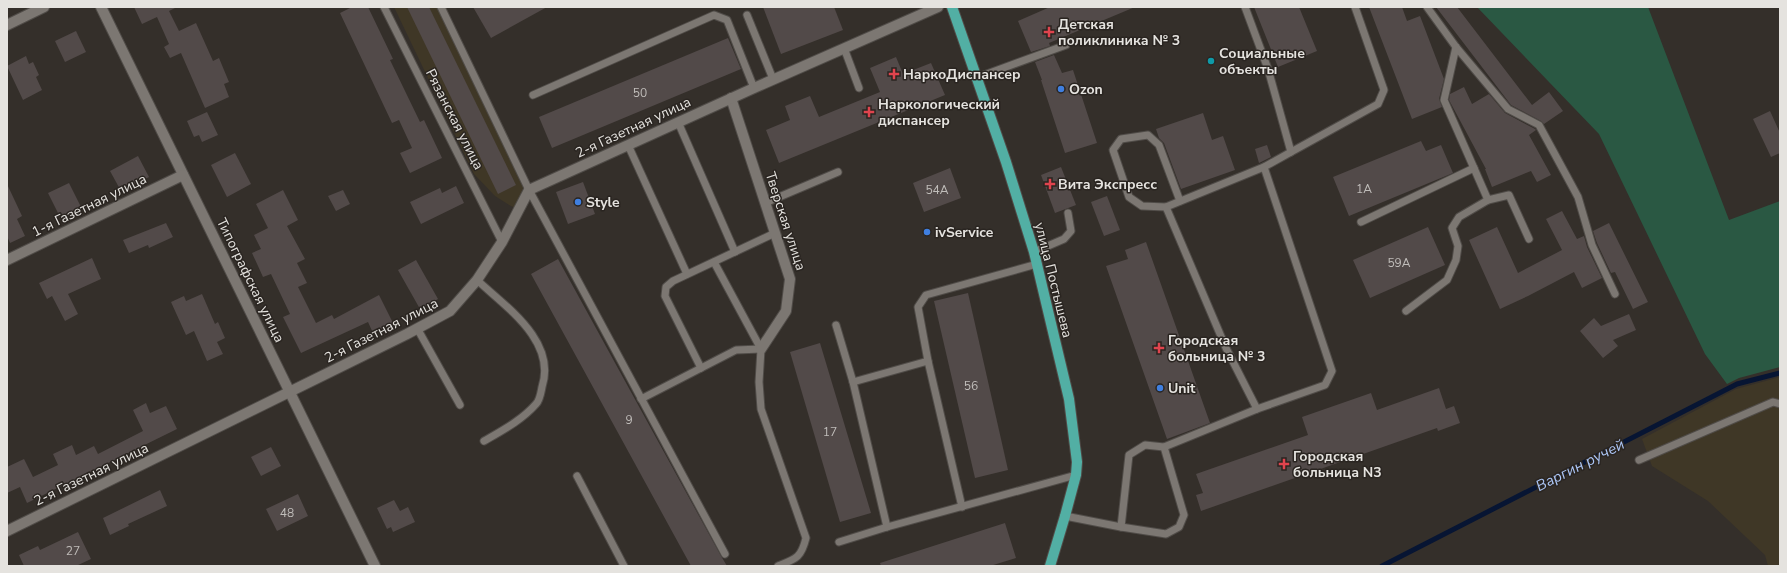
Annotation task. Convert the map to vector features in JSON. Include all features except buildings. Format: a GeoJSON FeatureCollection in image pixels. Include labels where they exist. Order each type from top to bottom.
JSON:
{"type":"FeatureCollection","features":[{"type":"Feature","properties":{"kind":"main road","name":"улица Постышева"},"geometry":{"type":"LineString","coordinates":[[952,7],[1006,162],[1034,252],[1069,399],[1077,462],[1076,475],[1050,566]]}},
{"type":"Feature","properties":{"kind":"street"},"geometry":{"type":"LineString","coordinates":[[7,25],[44,7]]}},
{"type":"Feature","properties":{"kind":"street","name":"Типографская улица"},"geometry":{"type":"LineString","coordinates":[[101,7],[375,566]]}},
{"type":"Feature","properties":{"kind":"street","name":"2-я Газетная улица"},"geometry":{"type":"LineString","coordinates":[[7,530],[290,392],[450,310],[477,280],[502,242],[529,190],[730,98],[938,7]]}},
{"type":"Feature","properties":{"kind":"street","name":"Тверская улица"},"geometry":{"type":"LineString","coordinates":[[730,98],[790,279],[786,311],[761,349]]}},
{"type":"Feature","properties":{"kind":"street","name":"1-я Газетная улица"},"geometry":{"type":"LineString","coordinates":[[7,260],[183,174]]}},
{"type":"Feature","properties":{"kind":"lane","name":"Рязанская улица"},"geometry":{"type":"LineString","coordinates":[[384,7],[502,242]]}},
{"type":"Feature","properties":{"kind":"lane"},"geometry":{"type":"LineString","coordinates":[[440,7],[529,190],[725,554]]}},
{"type":"Feature","properties":{"kind":"lane"},"geometry":{"type":"LineString","coordinates":[[1245,7],[1268,69],[1291,152]]}},
{"type":"Feature","properties":{"kind":"lane"},"geometry":{"type":"LineString","coordinates":[[1180,202],[1159,145],[1148,135],[1121,139],[1113,150],[1128,197],[1142,206],[1166,207],[1180,202],[1264,167],[1378,104],[1384,90],[1355,7]]}},
{"type":"Feature","properties":{"kind":"lane"},"geometry":{"type":"LineString","coordinates":[[1427,7],[1456,47],[1508,109],[1539,125],[1578,197],[1592,245],[1615,294]]}},
{"type":"Feature","properties":{"kind":"lane"},"geometry":{"type":"LineString","coordinates":[[532,95],[714,15],[727,20],[754,88]]}},
{"type":"Feature","properties":{"kind":"lane"},"geometry":{"type":"LineString","coordinates":[[747,15],[773,79]]}},
{"type":"Feature","properties":{"kind":"lane"},"geometry":{"type":"LineString","coordinates":[[976,78],[1066,45]]}},
{"type":"Feature","properties":{"kind":"lane"},"geometry":{"type":"LineString","coordinates":[[1456,47],[1444,100],[1488,200]]}},
{"type":"Feature","properties":{"kind":"lane"},"geometry":{"type":"LineString","coordinates":[[844,48],[859,88]]}},
{"type":"Feature","properties":{"kind":"lane"},"geometry":{"type":"LineString","coordinates":[[678,122],[735,252]]}},
{"type":"Feature","properties":{"kind":"lane"},"geometry":{"type":"LineString","coordinates":[[628,145],[687,274]]}},
{"type":"Feature","properties":{"kind":"lane"},"geometry":{"type":"LineString","coordinates":[[1121,527],[1129,455],[1145,445],[1164,447],[1257,409],[1325,385],[1332,371],[1264,167]]}},
{"type":"Feature","properties":{"kind":"lane"},"geometry":{"type":"LineString","coordinates":[[1361,222],[1474,168]]}},
{"type":"Feature","properties":{"kind":"lane"},"geometry":{"type":"LineString","coordinates":[[765,203],[838,172]]}},
{"type":"Feature","properties":{"kind":"lane"},"geometry":{"type":"LineString","coordinates":[[1406,311],[1447,280],[1456,260],[1458,246],[1452,228],[1459,217],[1488,200],[1509,195],[1529,239]]}},
{"type":"Feature","properties":{"kind":"lane"},"geometry":{"type":"LineString","coordinates":[[1166,207],[1226,348],[1257,409]]}},
{"type":"Feature","properties":{"kind":"lane"},"geometry":{"type":"LineString","coordinates":[[1034,252],[1064,239],[1071,231],[1068,213]]}},
{"type":"Feature","properties":{"kind":"lane"},"geometry":{"type":"LineString","coordinates":[[701,368],[665,296],[666,287],[673,281],[687,274],[775,233]]}},
{"type":"Feature","properties":{"kind":"lane"},"geometry":{"type":"LineString","coordinates":[[714,262],[761,349],[758,382],[761,409],[806,538],[803,551],[793,560],[778,566]]}},
{"type":"Feature","properties":{"kind":"lane"},"geometry":{"type":"LineString","coordinates":[[962,507],[928,361],[918,307],[926,295],[1037,264]]}},
{"type":"Feature","properties":{"kind":"lane"},"geometry":{"type":"LineString","coordinates":[[477,280],[529,329],[541,350],[546,376],[538,403],[519,420],[484,441]]}},
{"type":"Feature","properties":{"kind":"lane"},"geometry":{"type":"LineString","coordinates":[[836,325],[853,382],[888,527]]}},
{"type":"Feature","properties":{"kind":"lane"},"geometry":{"type":"LineString","coordinates":[[417,328],[460,406]]}},
{"type":"Feature","properties":{"kind":"lane"},"geometry":{"type":"LineString","coordinates":[[641,399],[736,350],[761,349]]}},
{"type":"Feature","properties":{"kind":"lane"},"geometry":{"type":"LineString","coordinates":[[853,382],[928,361]]}},
{"type":"Feature","properties":{"kind":"lane"},"geometry":{"type":"LineString","coordinates":[[1639,460],[1773,402],[1780,404]]}},
{"type":"Feature","properties":{"kind":"lane"},"geometry":{"type":"LineString","coordinates":[[1065,516],[1166,534],[1179,527],[1184,515],[1164,447]]}},
{"type":"Feature","properties":{"kind":"lane"},"geometry":{"type":"LineString","coordinates":[[839,542],[1076,475]]}},
{"type":"Feature","properties":{"kind":"lane"},"geometry":{"type":"LineString","coordinates":[[577,476],[624,566]]}},
{"type":"Feature","properties":{"kind":"shaded area"},"geometry":{"type":"Polygon","coordinates":[[[394,7],[439,7],[527,195],[521,210],[511,206],[495,196],[474,174],[394,7]]]}},
{"type":"Feature","properties":{"kind":"shaded area"},"geometry":{"type":"Polygon","coordinates":[[[1780,377],[1780,566],[1768,566],[1765,555],[1708,501],[1652,466],[1642,439],[1736,389],[1780,377]]]}},
{"type":"Feature","properties":{"kind":"green space"},"geometry":{"type":"Polygon","coordinates":[[[1477,7],[1648,7],[1729,220],[1780,201],[1780,367],[1739,378],[1727,384],[1705,354],[1599,134],[1477,7]]]}},
{"type":"Feature","properties":{"kind":"waterway","name":"Варгин ручей"},"geometry":{"type":"LineString","coordinates":[[1382,566],[1737,384],[1780,373]]}},
{"type":"Feature","properties":{"kind":"place","name":"Детская поликлиника № 3"},"geometry":{"type":"Point","coordinates":[1049,32]}},
{"type":"Feature","properties":{"kind":"place","name":"Социальные объекты"},"geometry":{"type":"Point","coordinates":[1211,61]}},
{"type":"Feature","properties":{"kind":"place","name":"НаркоДиспансер"},"geometry":{"type":"Point","coordinates":[894,74]}},
{"type":"Feature","properties":{"kind":"place","name":"Ozon"},"geometry":{"type":"Point","coordinates":[1061,89]}},
{"type":"Feature","properties":{"kind":"place","name":"Наркологический диспансер"},"geometry":{"type":"Point","coordinates":[869,112]}},
{"type":"Feature","properties":{"kind":"place","name":"Вита Экспресс"},"geometry":{"type":"Point","coordinates":[1050,184]}},
{"type":"Feature","properties":{"kind":"place","name":"Style"},"geometry":{"type":"Point","coordinates":[578,202]}},
{"type":"Feature","properties":{"kind":"place","name":"ivService"},"geometry":{"type":"Point","coordinates":[927,232]}},
{"type":"Feature","properties":{"kind":"place","name":"Городская больница № 3"},"geometry":{"type":"Point","coordinates":[1159,348]}},
{"type":"Feature","properties":{"kind":"place","name":"Unit"},"geometry":{"type":"Point","coordinates":[1160,388]}},
{"type":"Feature","properties":{"kind":"place","name":"Городская больница N3"},"geometry":{"type":"Point","coordinates":[1284,464]}}]}
